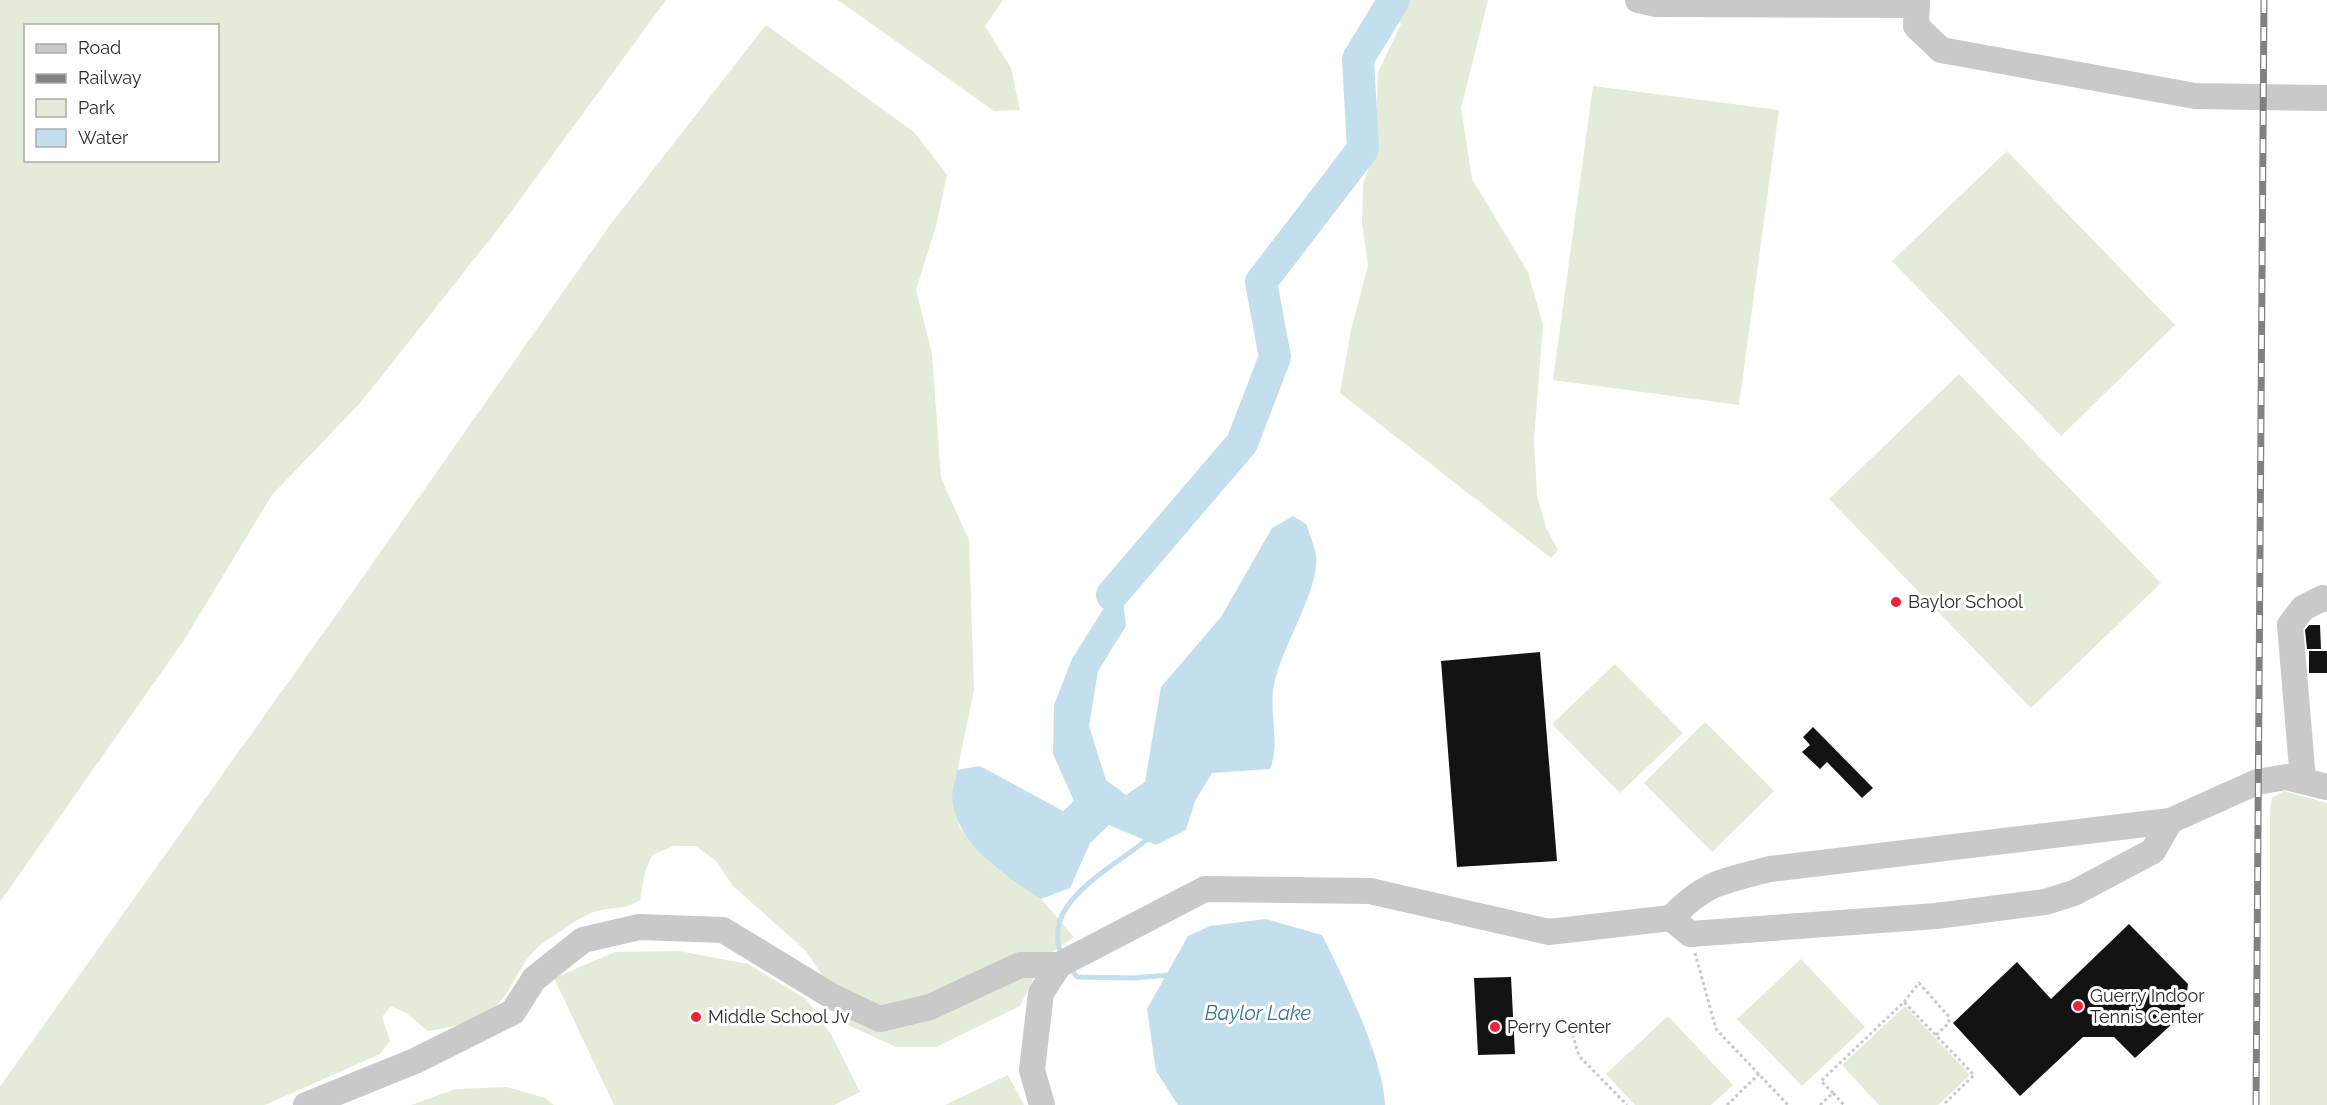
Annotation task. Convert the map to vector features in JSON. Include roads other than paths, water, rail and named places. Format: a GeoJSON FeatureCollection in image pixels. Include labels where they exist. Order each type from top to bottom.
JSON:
{"type":"FeatureCollection","features":[{"type":"Feature","properties":{"kind":"street"},"geometry":{"type":"LineString","coordinates":[[1638,0],[1656,4],[1917,2],[1916,26],[1941,50],[2195,96],[2327,98]]}},
{"type":"Feature","properties":{"kind":"street"},"geometry":{"type":"LineString","coordinates":[[1681,926],[1691,897],[1712,884],[1770,869],[2170,821],[2257,782],[2286,777],[2315,784],[2290,626],[2303,608],[2323,598],[2327,599]]}},
{"type":"Feature","properties":{"kind":"street"},"geometry":{"type":"LineString","coordinates":[[306,1105],[415,1061],[513,1012],[534,980],[583,940],[639,927],[723,930],[833,997],[880,1019],[930,1007],[1020,965],[1059,965],[1206,889],[1370,891],[1549,932],[1936,916],[2045,902],[2074,893],[2152,851],[2170,821]]}},
{"type":"Feature","properties":{"kind":"street"},"geometry":{"type":"LineString","coordinates":[[1042,1105],[1032,1070],[1041,993],[1059,965]]}},
{"type":"Feature","properties":{"kind":"water"},"geometry":{"type":"Polygon","coordinates":[[[1293,516],[1306,524],[1316,555],[1316,569],[1306,602],[1276,675],[1272,701],[1275,740],[1270,769],[1212,773],[1195,801],[1186,830],[1156,845],[1109,825],[1090,843],[1070,888],[1041,899],[1012,880],[985,858],[963,831],[956,815],[952,798],[957,770],[980,766],[1063,811],[1074,801],[1053,754],[1054,705],[1072,659],[1112,595],[1123,602],[1126,626],[1098,671],[1089,726],[1106,780],[1126,795],[1145,782],[1161,687],[1221,617],[1272,528],[1293,516]]]}},
{"type":"Feature","properties":{"kind":"water","name":"Baylor Lake"},"geometry":{"type":"Polygon","coordinates":[[[1266,919],[1322,935],[1351,995],[1370,1042],[1383,1086],[1385,1105],[1178,1105],[1156,1071],[1147,1009],[1188,936],[1210,926],[1266,919]]]}},
{"type":"Feature","properties":{"kind":"waterway"},"geometry":{"type":"LineString","coordinates":[[1112,595],[1242,443],[1275,357],[1261,282],[1363,149],[1358,59],[1394,0]]}},
{"type":"Feature","properties":{"kind":"waterway"},"geometry":{"type":"LineString","coordinates":[[1062,955],[1057,936],[1061,918],[1071,901],[1103,872],[1151,836]]}},
{"type":"Feature","properties":{"kind":"waterway"},"geometry":{"type":"LineString","coordinates":[[1070,968],[1077,977],[1133,978],[1170,975]]}},
{"type":"Feature","properties":{"kind":"railway"},"geometry":{"type":"LineString","coordinates":[[2256,1105],[2264,0]]}},
{"type":"Feature","properties":{"kind":"place","name":"Baylor School"},"geometry":{"type":"Point","coordinates":[1896,602]}},
{"type":"Feature","properties":{"kind":"place","name":"Guerry Indoor Tennis Center"},"geometry":{"type":"Point","coordinates":[2078,1006]}},
{"type":"Feature","properties":{"kind":"place","name":"Middle School Jv"},"geometry":{"type":"Point","coordinates":[696,1017]}},
{"type":"Feature","properties":{"kind":"place","name":"Perry Center"},"geometry":{"type":"Point","coordinates":[1495,1027]}}]}
